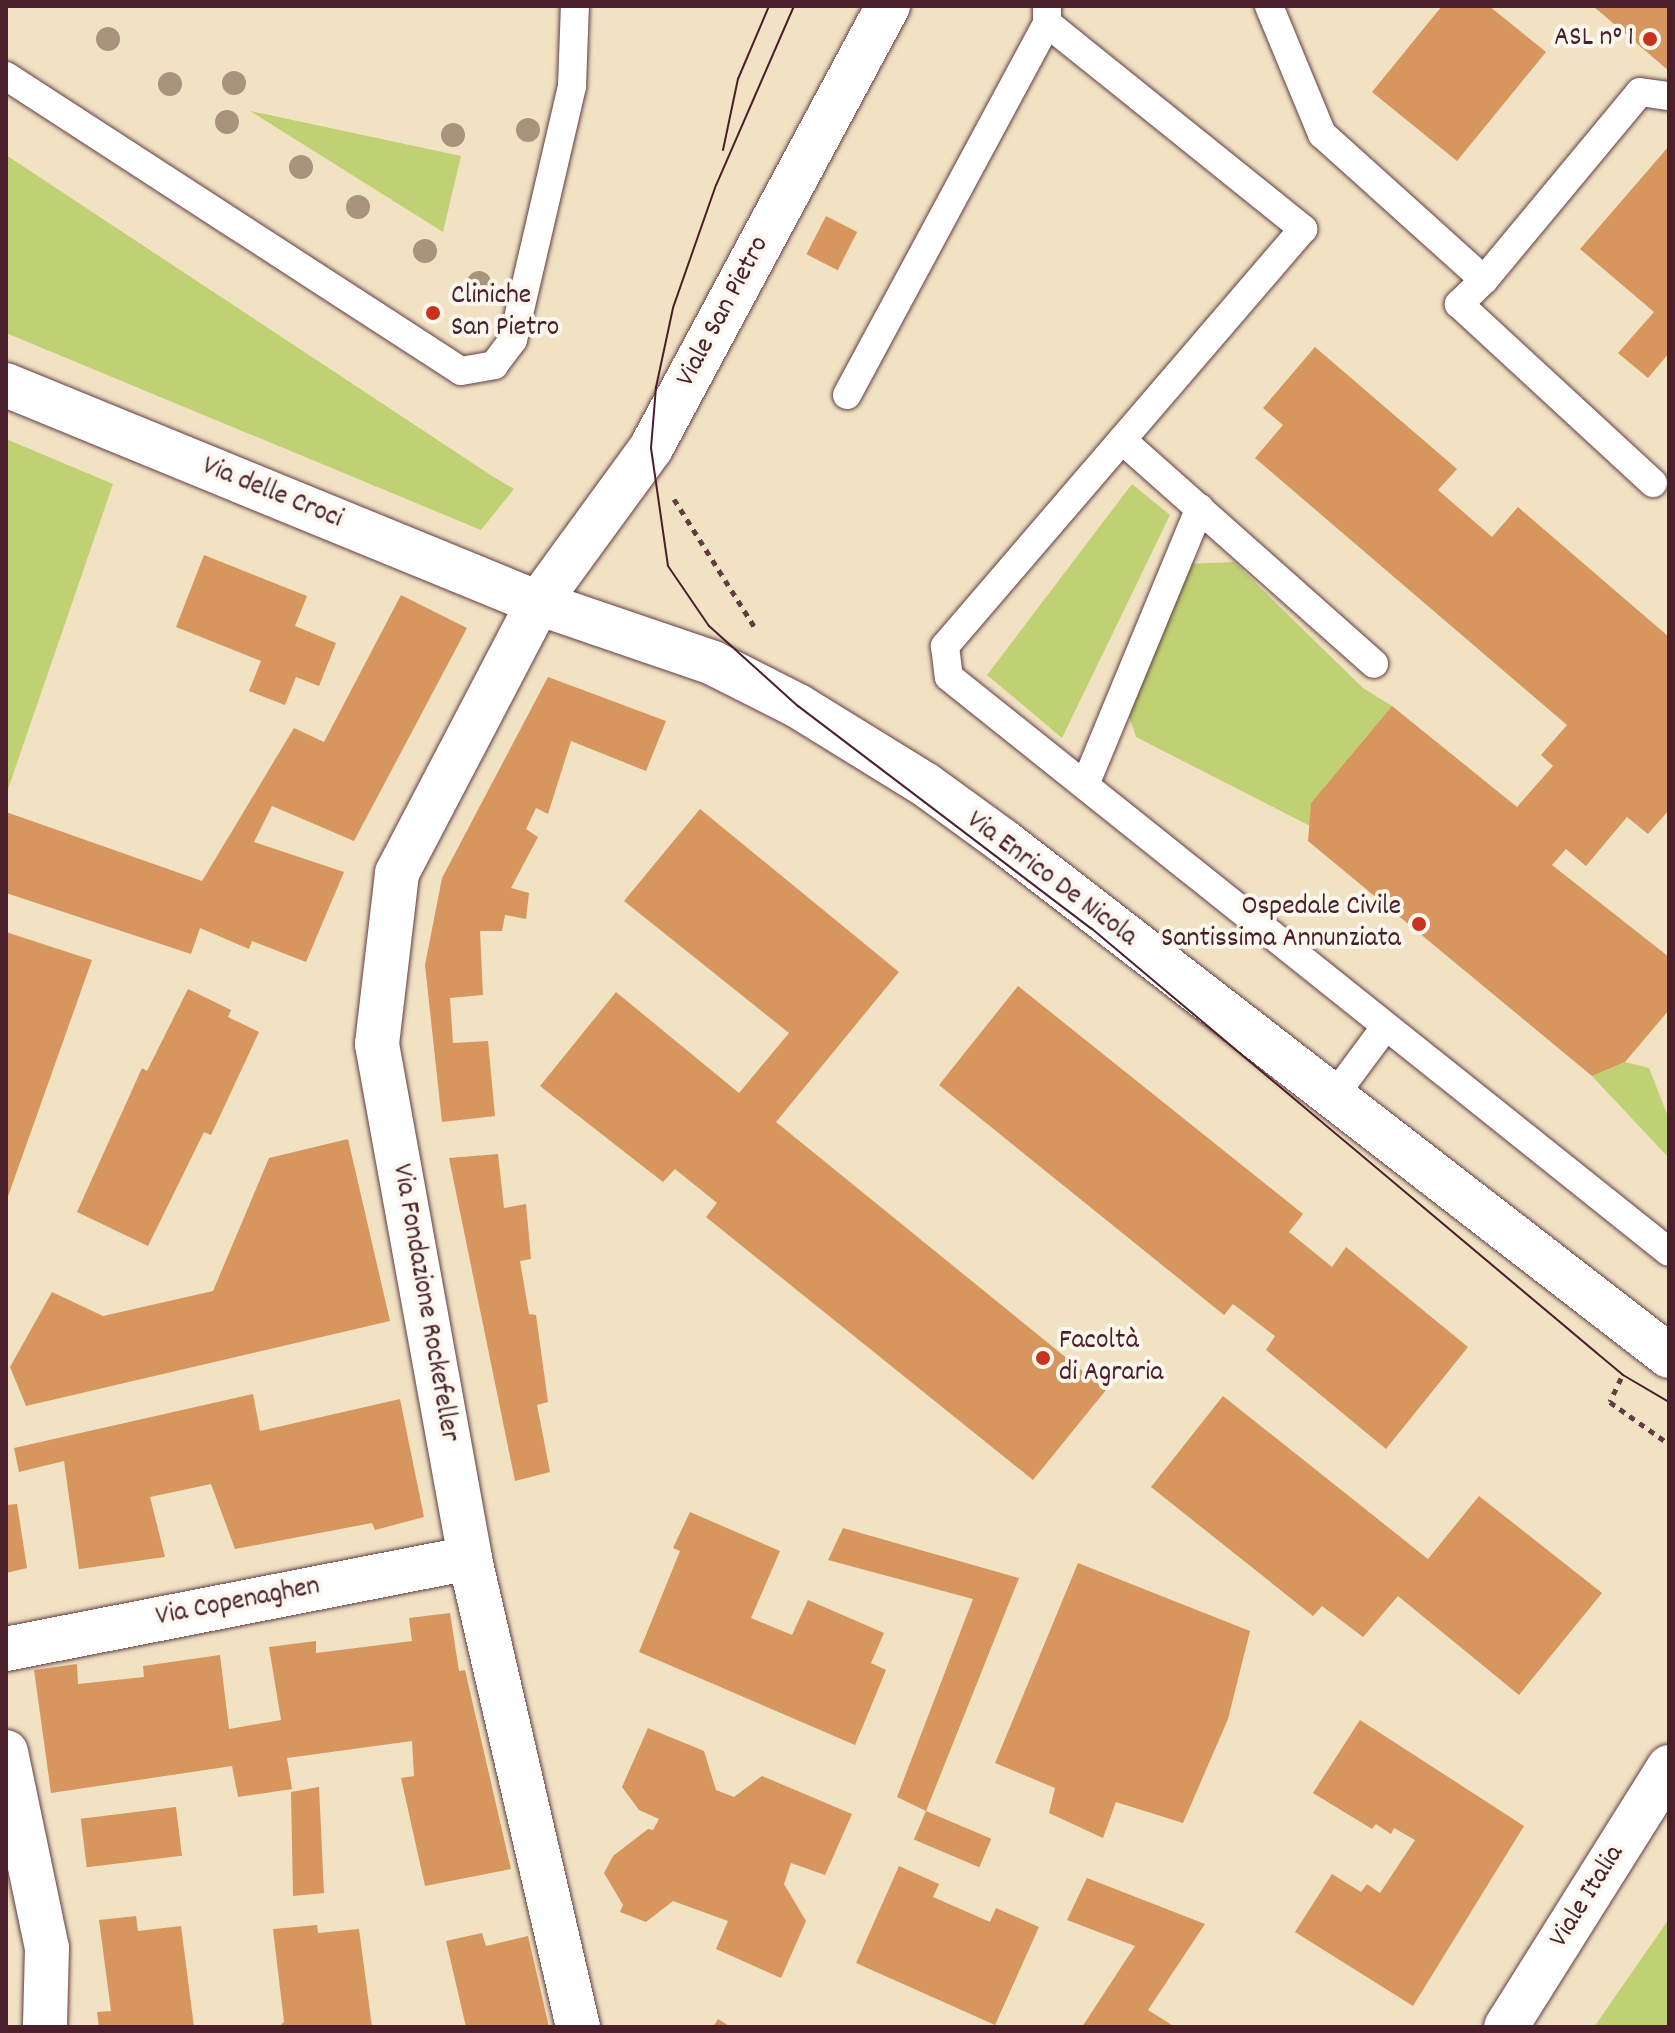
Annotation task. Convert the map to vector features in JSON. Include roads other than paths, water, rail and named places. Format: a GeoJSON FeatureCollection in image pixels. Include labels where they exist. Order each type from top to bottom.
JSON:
{"type":"FeatureCollection","features":[{"type":"Feature","properties":{"kind":"street","name":"Viale San Pietro"},"geometry":{"type":"LineString","coordinates":[[538,603],[651,448],[888,6]]}},
{"type":"Feature","properties":{"kind":"street","name":"Via delle Croci"},"geometry":{"type":"LineString","coordinates":[[6,385],[538,603]]}},
{"type":"Feature","properties":{"kind":"street","name":"Via Enrico De Nicola"},"geometry":{"type":"LineString","coordinates":[[538,603],[713,663],[798,706],[977,823],[1669,1356]]}},
{"type":"Feature","properties":{"kind":"street","name":"Via Fondazione Rockefeller"},"geometry":{"type":"LineString","coordinates":[[538,603],[397,873],[377,1044],[470,1558],[578,2027]]}},
{"type":"Feature","properties":{"kind":"street","name":"Via Copenaghen"},"geometry":{"type":"LineString","coordinates":[[6,1649],[470,1558]]}},
{"type":"Feature","properties":{"kind":"street"},"geometry":{"type":"LineString","coordinates":[[6,1752],[47,1948],[45,2027]]}},
{"type":"Feature","properties":{"kind":"street","name":"Viale Italia"},"geometry":{"type":"LineString","coordinates":[[1506,2027],[1669,1767]]}},
{"type":"Feature","properties":{"kind":"lane"},"geometry":{"type":"LineString","coordinates":[[6,76],[461,371],[494,365],[513,340],[572,86],[575,6]]}},
{"type":"Feature","properties":{"kind":"lane"},"geometry":{"type":"LineString","coordinates":[[1269,6],[1322,134],[1484,280]]}},
{"type":"Feature","properties":{"kind":"lane"},"geometry":{"type":"LineString","coordinates":[[847,395],[1047,15],[1303,229],[945,646],[949,677],[1669,1252]]}},
{"type":"Feature","properties":{"kind":"lane"},"geometry":{"type":"LineString","coordinates":[[1653,483],[1459,304],[1484,280],[1640,92],[1669,96]]}},
{"type":"Feature","properties":{"kind":"lane"},"geometry":{"type":"LineString","coordinates":[[1122,440],[1374,664]]}},
{"type":"Feature","properties":{"kind":"lane"},"geometry":{"type":"LineString","coordinates":[[1085,785],[1200,508]]}},
{"type":"Feature","properties":{"kind":"lane"},"geometry":{"type":"LineString","coordinates":[[1334,1096],[1386,1026]]}},
{"type":"Feature","properties":{"kind":"tram line"},"geometry":{"type":"LineString","coordinates":[[723,150],[738,79],[769,6]]}},
{"type":"Feature","properties":{"kind":"tram line"},"geometry":{"type":"LineString","coordinates":[[794,6],[716,185],[673,308],[656,387],[651,448],[668,566],[709,626],[798,706],[1091,928],[1623,1375],[1669,1402]]}},
{"type":"Feature","properties":{"kind":"place","name":"ASL n° 1"},"geometry":{"type":"Point","coordinates":[1650,39]}},
{"type":"Feature","properties":{"kind":"place","name":"Cliniche San Pietro"},"geometry":{"type":"Point","coordinates":[433,313]}},
{"type":"Feature","properties":{"kind":"place","name":"Ospedale Civile Santissima Annunziata"},"geometry":{"type":"Point","coordinates":[1419,924]}},
{"type":"Feature","properties":{"kind":"place","name":"Facoltà di Agraria"},"geometry":{"type":"Point","coordinates":[1043,1358]}}]}
